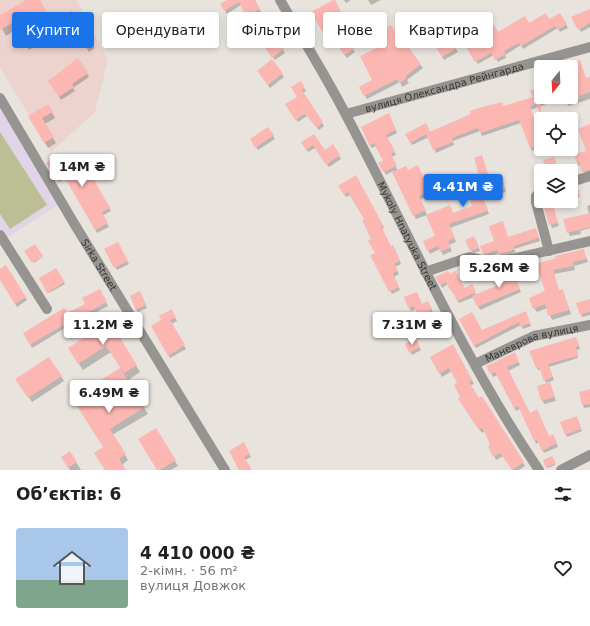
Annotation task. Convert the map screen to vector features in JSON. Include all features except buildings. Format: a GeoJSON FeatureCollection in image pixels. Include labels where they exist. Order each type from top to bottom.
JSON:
{"type":"FeatureCollection","features":[{"type":"Feature","properties":{"kind":"street","name":"Mykoly Hnatyuka Street"},"geometry":{"type":"LineString","coordinates":[[280,0],[346,114],[425,272],[474,364],[510,427],[539,470]]}},
{"type":"Feature","properties":{"kind":"street","name":"вулиця Олександра Рейнгарда"},"geometry":{"type":"LineString","coordinates":[[346,114],[590,47]]}},
{"type":"Feature","properties":{"kind":"street","name":"Sirka Street"},"geometry":{"type":"LineString","coordinates":[[0,98],[75,225],[226,470]]}},
{"type":"Feature","properties":{"kind":"street"},"geometry":{"type":"LineString","coordinates":[[578,180],[590,176]]}},
{"type":"Feature","properties":{"kind":"street"},"geometry":{"type":"LineString","coordinates":[[538,208],[549,251]]}},
{"type":"Feature","properties":{"kind":"street"},"geometry":{"type":"LineString","coordinates":[[0,235],[47,309]]}},
{"type":"Feature","properties":{"kind":"street"},"geometry":{"type":"LineString","coordinates":[[425,272],[470,257],[494,262],[549,251],[590,240]]}},
{"type":"Feature","properties":{"kind":"street","name":"Маневрова вулиця"},"geometry":{"type":"LineString","coordinates":[[474,364],[534,336],[590,325]]}},
{"type":"Feature","properties":{"kind":"street"},"geometry":{"type":"LineString","coordinates":[[561,470],[590,455]]}},
{"type":"Feature","properties":{"kind":"shaded area"},"geometry":{"type":"Polygon","coordinates":[[[0,0],[79,0],[77,1],[83,12],[12,12],[12,48],[94,48],[94,33],[108,60],[95,112],[51,152],[0,67],[0,0]]]}},
{"type":"Feature","properties":{"kind":"shaded area"},"geometry":{"type":"Polygon","coordinates":[[[0,107],[59,204],[7,238],[0,227],[0,107]]]}},
{"type":"Feature","properties":{"kind":"green space"},"geometry":{"type":"Polygon","coordinates":[[[0,132],[47,205],[10,229],[0,214],[0,132]]]}}]}
